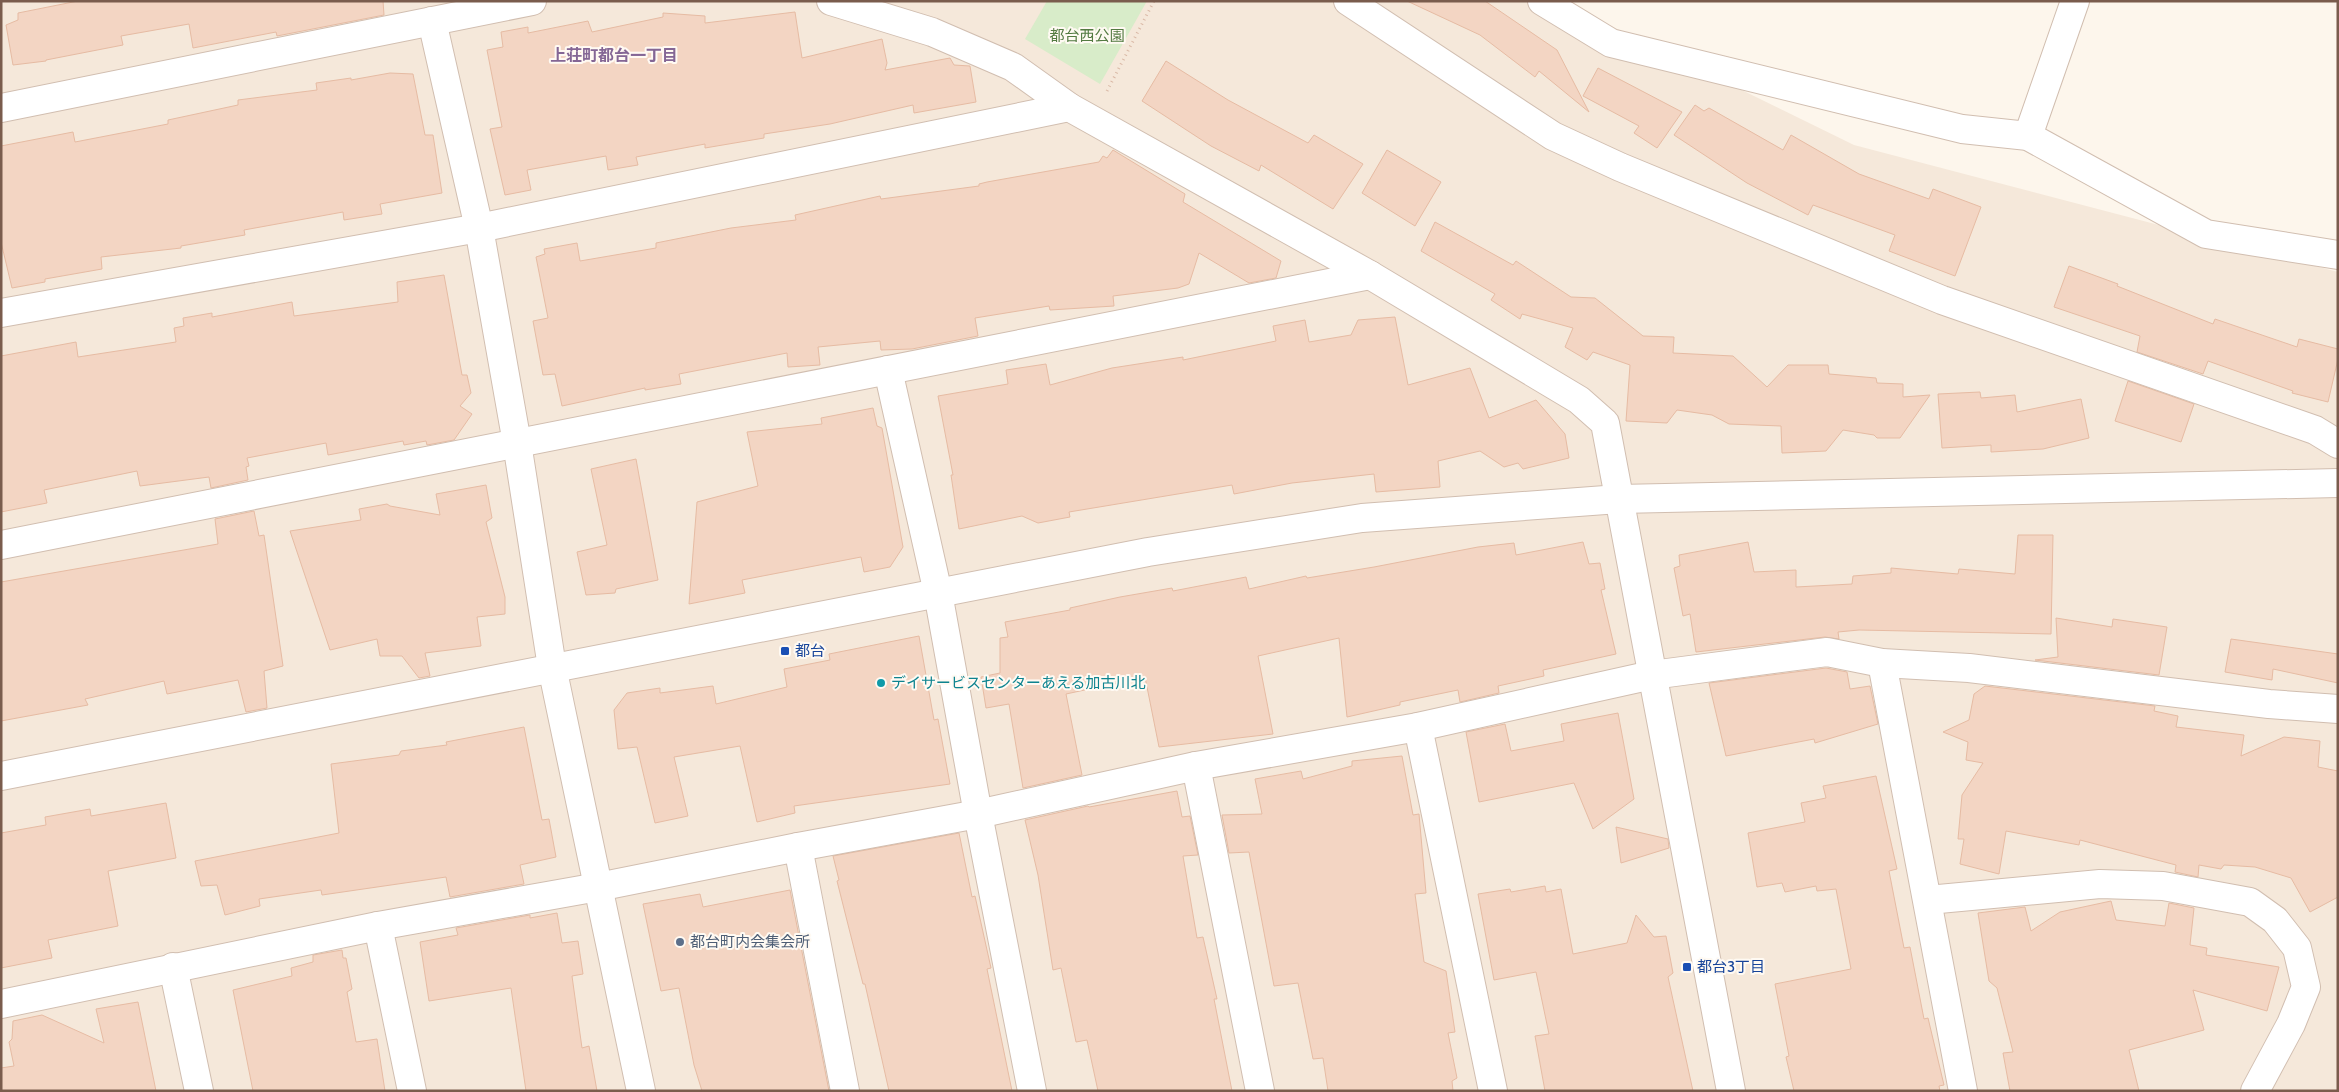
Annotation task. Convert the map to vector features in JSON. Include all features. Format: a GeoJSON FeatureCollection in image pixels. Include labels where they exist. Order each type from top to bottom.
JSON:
{"type":"FeatureCollection","features":[{"type":"Feature","properties":{"kind":"street"},"geometry":{"type":"LineString","coordinates":[[1,108],[532,1]]}},
{"type":"Feature","properties":{"kind":"street"},"geometry":{"type":"LineString","coordinates":[[831,1],[932,32],[1013,67],[1069,107],[1370,275],[1579,400],[1605,423],[1614,462],[1619,499],[1731,1091]]}},
{"type":"Feature","properties":{"kind":"street"},"geometry":{"type":"LineString","coordinates":[[1348,1],[1553,136],[1620,167],[1942,300],[2315,430],[2338,444]]}},
{"type":"Feature","properties":{"kind":"street"},"geometry":{"type":"LineString","coordinates":[[1542,1],[1611,43],[1962,129],[2028,136],[2206,234],[2338,255]]}},
{"type":"Feature","properties":{"kind":"street"},"geometry":{"type":"LineString","coordinates":[[2028,136],[2075,1]]}},
{"type":"Feature","properties":{"kind":"street"},"geometry":{"type":"LineString","coordinates":[[432,21],[479,228],[517,443],[552,667],[641,1091]]}},
{"type":"Feature","properties":{"kind":"street"},"geometry":{"type":"LineString","coordinates":[[1,313],[479,228],[1069,107]]}},
{"type":"Feature","properties":{"kind":"street"},"geometry":{"type":"LineString","coordinates":[[1,545],[1370,275]]}},
{"type":"Feature","properties":{"kind":"street"},"geometry":{"type":"LineString","coordinates":[[888,370],[938,593],[978,814],[1032,1091]]}},
{"type":"Feature","properties":{"kind":"street"},"geometry":{"type":"LineString","coordinates":[[1,776],[552,667],[777,626],[1148,552],[1362,518],[1619,499],[2338,484]]}},
{"type":"Feature","properties":{"kind":"street"},"geometry":{"type":"LineString","coordinates":[[1,1004],[378,926],[598,887],[798,847],[978,814],[1196,766],[1418,727],[1652,675],[1827,652],[1882,663],[1969,668],[2269,704],[2338,709]]}},
{"type":"Feature","properties":{"kind":"street"},"geometry":{"type":"LineString","coordinates":[[1882,663],[1963,1091]]}},
{"type":"Feature","properties":{"kind":"street"},"geometry":{"type":"LineString","coordinates":[[1418,727],[1493,1091]]}},
{"type":"Feature","properties":{"kind":"street"},"geometry":{"type":"LineString","coordinates":[[1196,766],[1260,1091]]}},
{"type":"Feature","properties":{"kind":"street"},"geometry":{"type":"LineString","coordinates":[[798,847],[846,1091]]}},
{"type":"Feature","properties":{"kind":"street"},"geometry":{"type":"LineString","coordinates":[[1928,900],[2100,884],[2163,886],[2250,902],[2275,920],[2297,948],[2306,987],[2291,1024],[2254,1091]]}},
{"type":"Feature","properties":{"kind":"street"},"geometry":{"type":"LineString","coordinates":[[378,926],[412,1091]]}},
{"type":"Feature","properties":{"kind":"street"},"geometry":{"type":"LineString","coordinates":[[173,967],[199,1091]]}},
{"type":"Feature","properties":{"kind":"path"},"geometry":{"type":"LineString","coordinates":[[1106,94],[1154,1]]}},
{"type":"Feature","properties":{"kind":"shaded area"},"geometry":{"type":"Polygon","coordinates":[[[1,1],[1560,1],[1854,145],[2338,272],[2338,1091],[1,1091],[1,1]]]}},
{"type":"Feature","properties":{"kind":"green space","name":"都台西公園"},"geometry":{"type":"Polygon","coordinates":[[[1047,1],[1147,1],[1100,84],[1025,39],[1047,1]]]}},
{"type":"Feature","properties":{"kind":"building"},"geometry":{"type":"Polygon","coordinates":[[[78,1],[383,1],[384,15],[277,36],[276,32],[193,48],[189,24],[121,36],[123,45],[46,61],[13,65],[6,25],[18,20],[18,13],[78,1]]]}},
{"type":"Feature","properties":{"kind":"building"},"geometry":{"type":"Polygon","coordinates":[[[1407,1],[1485,1],[1557,50],[1589,112],[1539,71],[1535,77],[1480,35],[1407,1]]]}},
{"type":"Feature","properties":{"kind":"building"},"geometry":{"type":"Polygon","coordinates":[[[795,12],[802,58],[882,39],[887,63],[885,70],[950,58],[954,65],[970,66],[976,102],[914,113],[913,105],[830,124],[764,134],[764,138],[705,148],[705,144],[636,157],[638,165],[608,170],[606,156],[527,170],[531,190],[505,195],[490,129],[502,127],[487,50],[503,47],[501,32],[528,27],[528,33],[588,21],[592,32],[663,17],[663,13],[705,16],[705,23],[795,12]]]}},
{"type":"Feature","properties":{"kind":"building"},"geometry":{"type":"Polygon","coordinates":[[[1166,61],[1228,100],[1308,143],[1314,135],[1363,164],[1333,209],[1261,165],[1259,171],[1211,146],[1142,101],[1166,61]]]}},
{"type":"Feature","properties":{"kind":"building"},"geometry":{"type":"Polygon","coordinates":[[[1598,68],[1682,112],[1657,148],[1634,133],[1639,126],[1583,96],[1598,68]]]}},
{"type":"Feature","properties":{"kind":"building"},"geometry":{"type":"Polygon","coordinates":[[[390,73],[413,74],[425,135],[433,135],[442,193],[380,204],[382,214],[344,220],[343,212],[244,230],[245,235],[181,246],[181,248],[101,257],[102,269],[45,279],[45,282],[12,288],[1,242],[1,146],[73,132],[75,142],[168,124],[168,120],[238,105],[238,100],[317,90],[316,83],[351,78],[351,80],[390,73]]]}},
{"type":"Feature","properties":{"kind":"building"},"geometry":{"type":"Polygon","coordinates":[[[1695,105],[1704,111],[1709,108],[1783,150],[1791,135],[1859,174],[1929,199],[1933,189],[1981,207],[1955,276],[1889,251],[1895,235],[1813,205],[1808,215],[1747,183],[1674,135],[1695,105]]]}},
{"type":"Feature","properties":{"kind":"building"},"geometry":{"type":"Polygon","coordinates":[[[1113,150],[1185,194],[1183,202],[1281,261],[1276,278],[1249,283],[1199,253],[1189,284],[1178,288],[1113,296],[1114,306],[1050,310],[1049,306],[975,318],[978,336],[912,349],[881,350],[880,341],[818,347],[820,365],[788,367],[787,353],[679,374],[681,384],[645,390],[645,388],[562,406],[555,374],[543,375],[533,321],[548,318],[536,257],[545,254],[544,249],[577,243],[580,261],[656,248],[656,243],[731,228],[796,220],[795,215],[880,196],[881,199],[979,186],[979,184],[987,182],[1099,162],[1103,156],[1107,158],[1113,150]]]}},
{"type":"Feature","properties":{"kind":"building"},"geometry":{"type":"Polygon","coordinates":[[[1387,150],[1441,182],[1415,226],[1362,193],[1387,150]]]}},
{"type":"Feature","properties":{"kind":"building"},"geometry":{"type":"Polygon","coordinates":[[[1435,222],[1513,265],[1516,261],[1571,297],[1595,298],[1643,336],[1674,337],[1673,353],[1733,356],[1767,387],[1788,365],[1828,365],[1829,374],[1876,378],[1877,383],[1903,384],[1903,397],[1930,395],[1900,438],[1877,438],[1874,435],[1843,430],[1826,451],[1782,453],[1781,426],[1729,424],[1712,415],[1677,410],[1667,423],[1626,421],[1630,365],[1593,352],[1587,360],[1565,347],[1573,328],[1522,314],[1520,319],[1491,300],[1495,294],[1421,251],[1435,222]]]}},
{"type":"Feature","properties":{"kind":"building"},"geometry":{"type":"Polygon","coordinates":[[[2069,266],[2118,284],[2117,286],[2213,324],[2215,319],[2297,347],[2299,339],[2338,349],[2338,359],[2328,402],[2292,393],[2293,391],[2208,361],[2203,374],[2137,352],[2140,336],[2054,307],[2069,266]]]}},
{"type":"Feature","properties":{"kind":"building"},"geometry":{"type":"Polygon","coordinates":[[[444,275],[462,375],[467,375],[471,393],[460,406],[472,414],[454,440],[427,445],[426,441],[404,445],[403,441],[328,455],[326,443],[247,458],[249,466],[246,467],[248,480],[211,488],[209,477],[140,486],[137,471],[44,490],[47,503],[1,512],[1,356],[76,342],[78,357],[176,342],[174,328],[184,326],[183,318],[212,313],[212,317],[292,302],[294,316],[398,302],[397,282],[444,275]]]}},
{"type":"Feature","properties":{"kind":"building"},"geometry":{"type":"Polygon","coordinates":[[[1395,317],[1408,385],[1470,368],[1489,418],[1536,400],[1565,434],[1569,458],[1523,469],[1518,463],[1504,467],[1480,451],[1438,461],[1440,487],[1376,492],[1374,474],[1292,483],[1234,494],[1232,485],[1069,512],[1070,517],[1038,523],[1022,516],[959,529],[951,475],[953,475],[938,396],[1008,384],[1006,370],[1046,364],[1050,385],[1112,368],[1183,357],[1183,360],[1276,341],[1273,326],[1305,320],[1309,342],[1351,335],[1358,320],[1395,317]]]}},
{"type":"Feature","properties":{"kind":"building"},"geometry":{"type":"Polygon","coordinates":[[[2128,381],[2194,404],[2181,442],[2115,421],[2128,381]]]}},
{"type":"Feature","properties":{"kind":"building"},"geometry":{"type":"Polygon","coordinates":[[[1980,392],[1981,398],[2015,395],[2017,412],[2081,399],[2089,438],[2043,449],[1991,452],[1991,445],[1942,448],[1938,394],[1980,392]]]}},
{"type":"Feature","properties":{"kind":"building"},"geometry":{"type":"Polygon","coordinates":[[[873,408],[877,426],[882,428],[903,547],[890,567],[864,572],[861,557],[742,580],[745,593],[689,604],[697,502],[758,486],[747,432],[822,424],[821,418],[873,408]]]}},
{"type":"Feature","properties":{"kind":"building"},"geometry":{"type":"Polygon","coordinates":[[[636,459],[658,580],[616,589],[615,593],[586,595],[577,552],[607,545],[591,469],[636,459]]]}},
{"type":"Feature","properties":{"kind":"building"},"geometry":{"type":"Polygon","coordinates":[[[486,485],[492,518],[486,522],[505,597],[505,614],[477,617],[481,646],[425,653],[430,676],[419,678],[402,656],[380,656],[377,639],[330,650],[290,531],[361,520],[359,509],[387,504],[440,515],[436,494],[486,485]]]}},
{"type":"Feature","properties":{"kind":"building"},"geometry":{"type":"Polygon","coordinates":[[[254,511],[259,536],[264,535],[283,666],[264,671],[267,708],[246,712],[238,680],[167,694],[164,681],[85,699],[88,705],[1,721],[1,582],[218,544],[215,519],[254,511]]]}},
{"type":"Feature","properties":{"kind":"building"},"geometry":{"type":"Polygon","coordinates":[[[2018,535],[2053,535],[2051,634],[1859,630],[1838,632],[1839,639],[1825,637],[1696,652],[1690,614],[1683,616],[1674,568],[1680,566],[1679,555],[1748,542],[1754,572],[1796,570],[1796,587],[1852,584],[1853,576],[1891,573],[1891,568],[1958,574],[1959,569],[2015,574],[2018,535]]]}},
{"type":"Feature","properties":{"kind":"building"},"geometry":{"type":"Polygon","coordinates":[[[1583,542],[1589,564],[1600,563],[1605,589],[1601,590],[1616,654],[1543,670],[1544,676],[1498,686],[1499,693],[1460,702],[1458,690],[1400,702],[1400,705],[1347,717],[1339,638],[1258,656],[1273,734],[1159,747],[1145,677],[1066,694],[1082,775],[1023,788],[1009,704],[986,708],[981,677],[1000,673],[1000,638],[1008,637],[1005,622],[1070,610],[1070,608],[1120,597],[1172,588],[1173,591],[1246,577],[1249,589],[1306,576],[1307,578],[1374,567],[1478,547],[1514,543],[1516,555],[1583,542]]]}},
{"type":"Feature","properties":{"kind":"building"},"geometry":{"type":"Polygon","coordinates":[[[2056,618],[2112,627],[2113,619],[2167,627],[2159,675],[2035,660],[2058,657],[2056,618]]]}},
{"type":"Feature","properties":{"kind":"building"},"geometry":{"type":"Polygon","coordinates":[[[919,636],[934,720],[938,719],[950,784],[794,806],[795,813],[757,822],[740,746],[674,757],[688,816],[655,823],[637,747],[618,749],[614,710],[627,693],[660,688],[660,693],[713,686],[716,704],[787,687],[784,669],[830,660],[829,654],[919,636]]]}},
{"type":"Feature","properties":{"kind":"building"},"geometry":{"type":"Polygon","coordinates":[[[2231,639],[2338,654],[2338,683],[2273,669],[2272,680],[2225,672],[2231,639]]]}},
{"type":"Feature","properties":{"kind":"building"},"geometry":{"type":"Polygon","coordinates":[[[1826,668],[1847,672],[1850,689],[1870,686],[1878,724],[1815,743],[1814,739],[1726,756],[1709,683],[1826,668]]]}},
{"type":"Feature","properties":{"kind":"building"},"geometry":{"type":"Polygon","coordinates":[[[1985,686],[2155,706],[2154,711],[2178,716],[2176,727],[2244,735],[2241,756],[2284,737],[2320,741],[2318,767],[2338,771],[2338,897],[2310,912],[2291,878],[2255,867],[2224,865],[2221,869],[2199,865],[2198,877],[2175,872],[2176,865],[2080,840],[2079,845],[2006,831],[1999,874],[1960,864],[1964,839],[1958,839],[1962,795],[1983,763],[1966,760],[1968,742],[1943,732],[1969,720],[1974,694],[1985,686]]]}},
{"type":"Feature","properties":{"kind":"building"},"geometry":{"type":"Polygon","coordinates":[[[1618,713],[1634,799],[1593,829],[1574,783],[1479,802],[1466,732],[1505,724],[1511,751],[1564,741],[1561,724],[1618,713]]]}},
{"type":"Feature","properties":{"kind":"building"},"geometry":{"type":"Polygon","coordinates":[[[524,727],[542,820],[549,819],[556,857],[520,865],[524,884],[450,897],[446,877],[322,895],[321,890],[259,899],[260,906],[225,915],[217,885],[201,886],[195,861],[339,833],[331,764],[399,755],[401,751],[447,745],[446,742],[524,727]]]}},
{"type":"Feature","properties":{"kind":"building"},"geometry":{"type":"Polygon","coordinates":[[[1402,756],[1413,815],[1419,814],[1426,893],[1415,894],[1424,962],[1446,971],[1455,1032],[1448,1033],[1457,1078],[1452,1081],[1453,1091],[1328,1091],[1323,1058],[1313,1059],[1298,983],[1274,986],[1249,852],[1229,853],[1222,815],[1262,814],[1255,779],[1301,771],[1303,779],[1352,766],[1352,761],[1402,756]]]}},
{"type":"Feature","properties":{"kind":"building"},"geometry":{"type":"Polygon","coordinates":[[[1876,776],[1897,869],[1889,871],[1904,948],[1910,947],[1924,1019],[1928,1018],[1944,1085],[1939,1086],[1940,1091],[1794,1091],[1786,1057],[1789,1056],[1775,984],[1851,969],[1836,889],[1817,891],[1816,886],[1785,892],[1782,883],[1757,887],[1748,833],[1805,822],[1801,803],[1826,798],[1823,786],[1876,776]]]}},
{"type":"Feature","properties":{"kind":"building"},"geometry":{"type":"Polygon","coordinates":[[[1177,791],[1182,817],[1190,816],[1198,855],[1183,856],[1197,938],[1203,937],[1217,999],[1214,999],[1232,1091],[1098,1091],[1087,1040],[1076,1042],[1061,968],[1053,970],[1038,875],[1025,820],[1088,806],[1177,791]]]}},
{"type":"Feature","properties":{"kind":"building"},"geometry":{"type":"Polygon","coordinates":[[[166,803],[176,858],[108,871],[118,926],[48,940],[52,958],[1,968],[1,833],[46,825],[45,817],[90,809],[91,816],[166,803]]]}},
{"type":"Feature","properties":{"kind":"building"},"geometry":{"type":"Polygon","coordinates":[[[1616,827],[1668,839],[1669,848],[1621,863],[1616,827]]]}},
{"type":"Feature","properties":{"kind":"building"},"geometry":{"type":"Polygon","coordinates":[[[959,833],[972,897],[975,896],[991,968],[987,969],[1012,1091],[889,1091],[865,984],[863,984],[837,881],[839,880],[833,856],[959,833]]]}},
{"type":"Feature","properties":{"kind":"building"},"geometry":{"type":"Polygon","coordinates":[[[1545,886],[1546,892],[1561,889],[1573,954],[1627,943],[1636,915],[1654,937],[1666,936],[1673,973],[1668,977],[1693,1091],[1545,1091],[1535,1036],[1549,1034],[1536,972],[1494,980],[1478,894],[1510,889],[1511,892],[1545,886]]]}},
{"type":"Feature","properties":{"kind":"building"},"geometry":{"type":"Polygon","coordinates":[[[790,890],[829,1091],[702,1091],[694,1065],[679,988],[661,991],[643,904],[700,894],[703,907],[790,890]]]}},
{"type":"Feature","properties":{"kind":"building"},"geometry":{"type":"Polygon","coordinates":[[[2111,901],[2116,920],[2165,926],[2169,903],[2194,908],[2190,945],[2207,948],[2206,955],[2279,967],[2267,1011],[2193,990],[2204,1030],[2129,1050],[2139,1091],[2010,1091],[2003,1053],[2013,1052],[1997,988],[1989,981],[1978,913],[2025,907],[2031,931],[2060,912],[2111,901]]]}},
{"type":"Feature","properties":{"kind":"building"},"geometry":{"type":"Polygon","coordinates":[[[557,913],[562,943],[578,941],[583,974],[572,976],[582,1048],[589,1046],[597,1091],[526,1091],[511,988],[429,1001],[420,942],[458,935],[456,928],[530,915],[530,918],[557,913]]]}},
{"type":"Feature","properties":{"kind":"building"},"geometry":{"type":"Polygon","coordinates":[[[342,950],[343,958],[346,958],[352,989],[347,992],[356,1042],[377,1039],[385,1091],[253,1091],[233,990],[292,976],[291,968],[313,962],[313,955],[342,950]]]}},
{"type":"Feature","properties":{"kind":"building"},"geometry":{"type":"Polygon","coordinates":[[[138,1002],[156,1091],[1,1091],[1,1068],[14,1066],[9,1042],[12,1039],[13,1021],[42,1015],[104,1043],[96,1009],[138,1002]]]}},
{"type":"Feature","properties":{"kind":"place","name":"都台"},"geometry":{"type":"Point","coordinates":[785,651]}},
{"type":"Feature","properties":{"kind":"place","name":"デイサービスセンターあえる加古川北"},"geometry":{"type":"Point","coordinates":[881,683]}},
{"type":"Feature","properties":{"kind":"place","name":"都台町内会集会所"},"geometry":{"type":"Point","coordinates":[680,942]}},
{"type":"Feature","properties":{"kind":"place","name":"都台3丁目"},"geometry":{"type":"Point","coordinates":[1687,967]}},
{"type":"Feature","properties":{"kind":"district","name":"上荘町都台一丁目"},"geometry":{"type":"Point","coordinates":[614,55]}}]}
